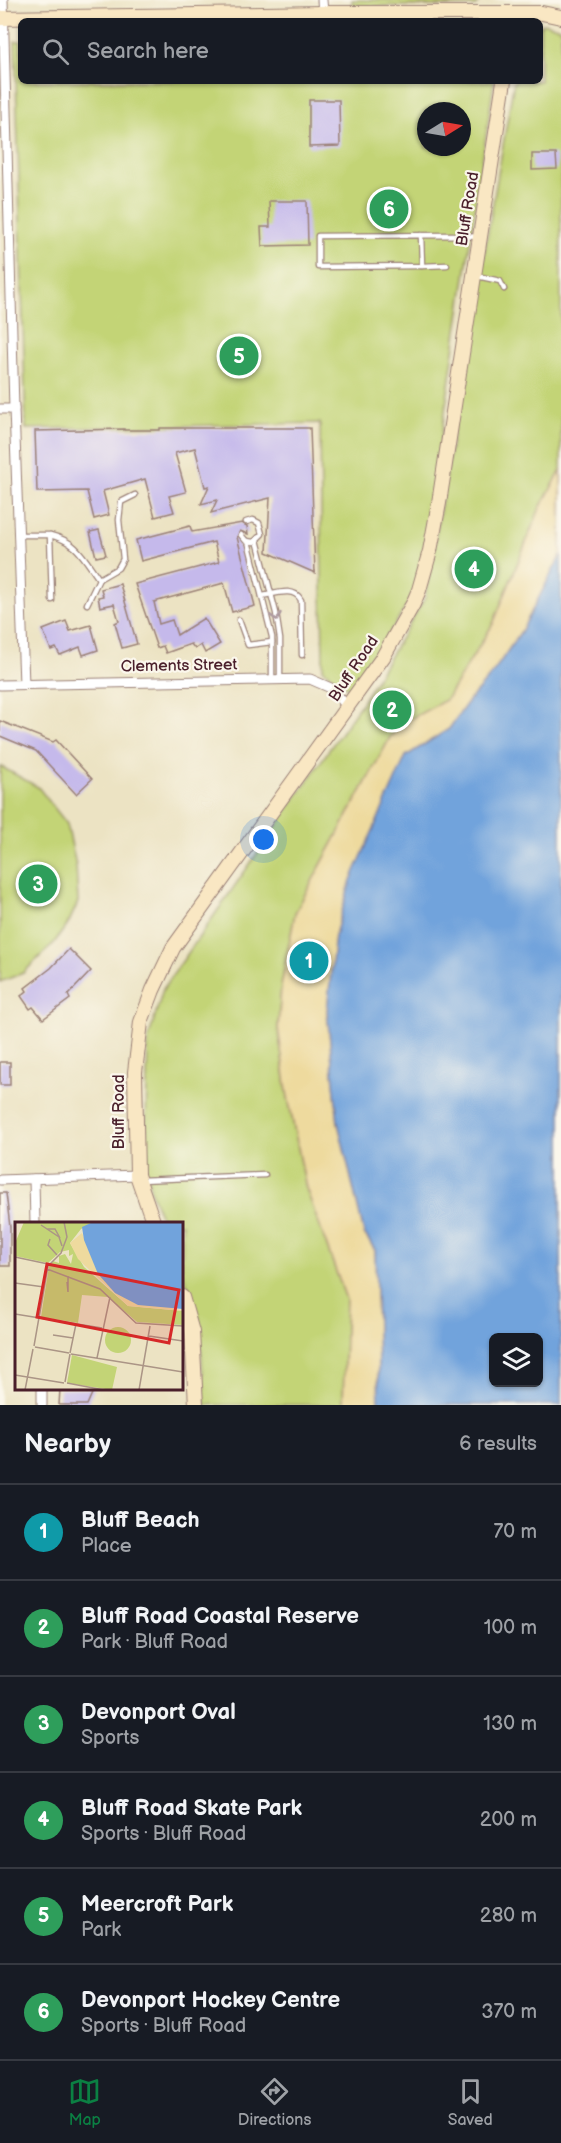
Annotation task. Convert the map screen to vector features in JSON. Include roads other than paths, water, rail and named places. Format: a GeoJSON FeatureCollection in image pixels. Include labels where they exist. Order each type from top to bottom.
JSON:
{"type":"FeatureCollection","features":[{"type":"Feature","properties":{"kind":"street"},"geometry":{"type":"LineString","coordinates":[[3,0],[24,684]]}},
{"type":"Feature","properties":{"kind":"street"},"geometry":{"type":"LineString","coordinates":[[2,18],[322,6],[514,17],[542,13],[561,16]]}},
{"type":"Feature","properties":{"kind":"street","name":"Bluff Road"},"geometry":{"type":"LineString","coordinates":[[153,1222],[137,1178],[135,1072],[141,1022],[153,990],[174,948],[383,657],[419,590],[430,551],[437,513],[504,84]]}},
{"type":"Feature","properties":{"kind":"street"},"geometry":{"type":"LineString","coordinates":[[0,410],[14,409]]}},
{"type":"Feature","properties":{"kind":"street","name":"Clements Street"},"geometry":{"type":"LineString","coordinates":[[0,685],[310,679],[333,689],[348,708]]}},
{"type":"Feature","properties":{"kind":"street"},"geometry":{"type":"LineString","coordinates":[[0,1180],[137,1178]]}},
{"type":"Feature","properties":{"kind":"street"},"geometry":{"type":"LineString","coordinates":[[34,1179],[35,1222]]}},
{"type":"Feature","properties":{"kind":"street"},"geometry":{"type":"LineString","coordinates":[[183,1300],[192,1332],[196,1405]]}},
{"type":"Feature","properties":{"kind":"lane"},"geometry":{"type":"LineString","coordinates":[[447,265],[318,267],[318,236],[421,235],[480,238]]}},
{"type":"Feature","properties":{"kind":"lane"},"geometry":{"type":"LineString","coordinates":[[421,235],[422,266]]}},
{"type":"Feature","properties":{"kind":"lane"},"geometry":{"type":"LineString","coordinates":[[474,275],[500,281],[504,289]]}},
{"type":"Feature","properties":{"kind":"lane"},"geometry":{"type":"LineString","coordinates":[[87,604],[99,579],[118,568],[123,559],[119,520],[121,502],[135,495]]}},
{"type":"Feature","properties":{"kind":"lane"},"geometry":{"type":"LineString","coordinates":[[246,522],[253,520],[260,524],[262,534],[257,540],[248,541]]}},
{"type":"Feature","properties":{"kind":"lane"},"geometry":{"type":"LineString","coordinates":[[18,535],[50,535],[66,539],[77,549],[99,579]]}},
{"type":"Feature","properties":{"kind":"lane"},"geometry":{"type":"LineString","coordinates":[[50,535],[52,600]]}},
{"type":"Feature","properties":{"kind":"lane"},"geometry":{"type":"LineString","coordinates":[[241,535],[248,541],[262,596],[272,642],[276,680]]}},
{"type":"Feature","properties":{"kind":"lane"},"geometry":{"type":"LineString","coordinates":[[257,540],[280,639],[276,680]]}},
{"type":"Feature","properties":{"kind":"lane"},"geometry":{"type":"LineString","coordinates":[[262,596],[291,592],[299,596],[302,655]]}},
{"type":"Feature","properties":{"kind":"lane"},"geometry":{"type":"LineString","coordinates":[[239,620],[248,645],[272,642]]}},
{"type":"Feature","properties":{"kind":"lane"},"geometry":{"type":"LineString","coordinates":[[137,1178],[265,1175]]}},
{"type":"Feature","properties":{"kind":"water"},"geometry":{"type":"Polygon","coordinates":[[[561,555],[561,1405],[379,1405],[375,1250],[364,1233],[338,1123],[327,1011],[335,935],[351,880],[406,756],[449,729],[467,703],[492,674],[522,630],[561,555]]]}},
{"type":"Feature","properties":{"kind":"place","name":"Devonport Hockey Centre"},"geometry":{"type":"Point","coordinates":[389,209]}},
{"type":"Feature","properties":{"kind":"place","name":"Meercroft Park"},"geometry":{"type":"Point","coordinates":[239,356]}},
{"type":"Feature","properties":{"kind":"place","name":"Bluff Road Skate Park"},"geometry":{"type":"Point","coordinates":[474,569]}},
{"type":"Feature","properties":{"kind":"place","name":"Bluff Road Coastal Reserve"},"geometry":{"type":"Point","coordinates":[392,710]}},
{"type":"Feature","properties":{"kind":"place","name":"Devonport Oval"},"geometry":{"type":"Point","coordinates":[38,884]}},
{"type":"Feature","properties":{"kind":"place","name":"Bluff Beach"},"geometry":{"type":"Point","coordinates":[309,961]}}]}
